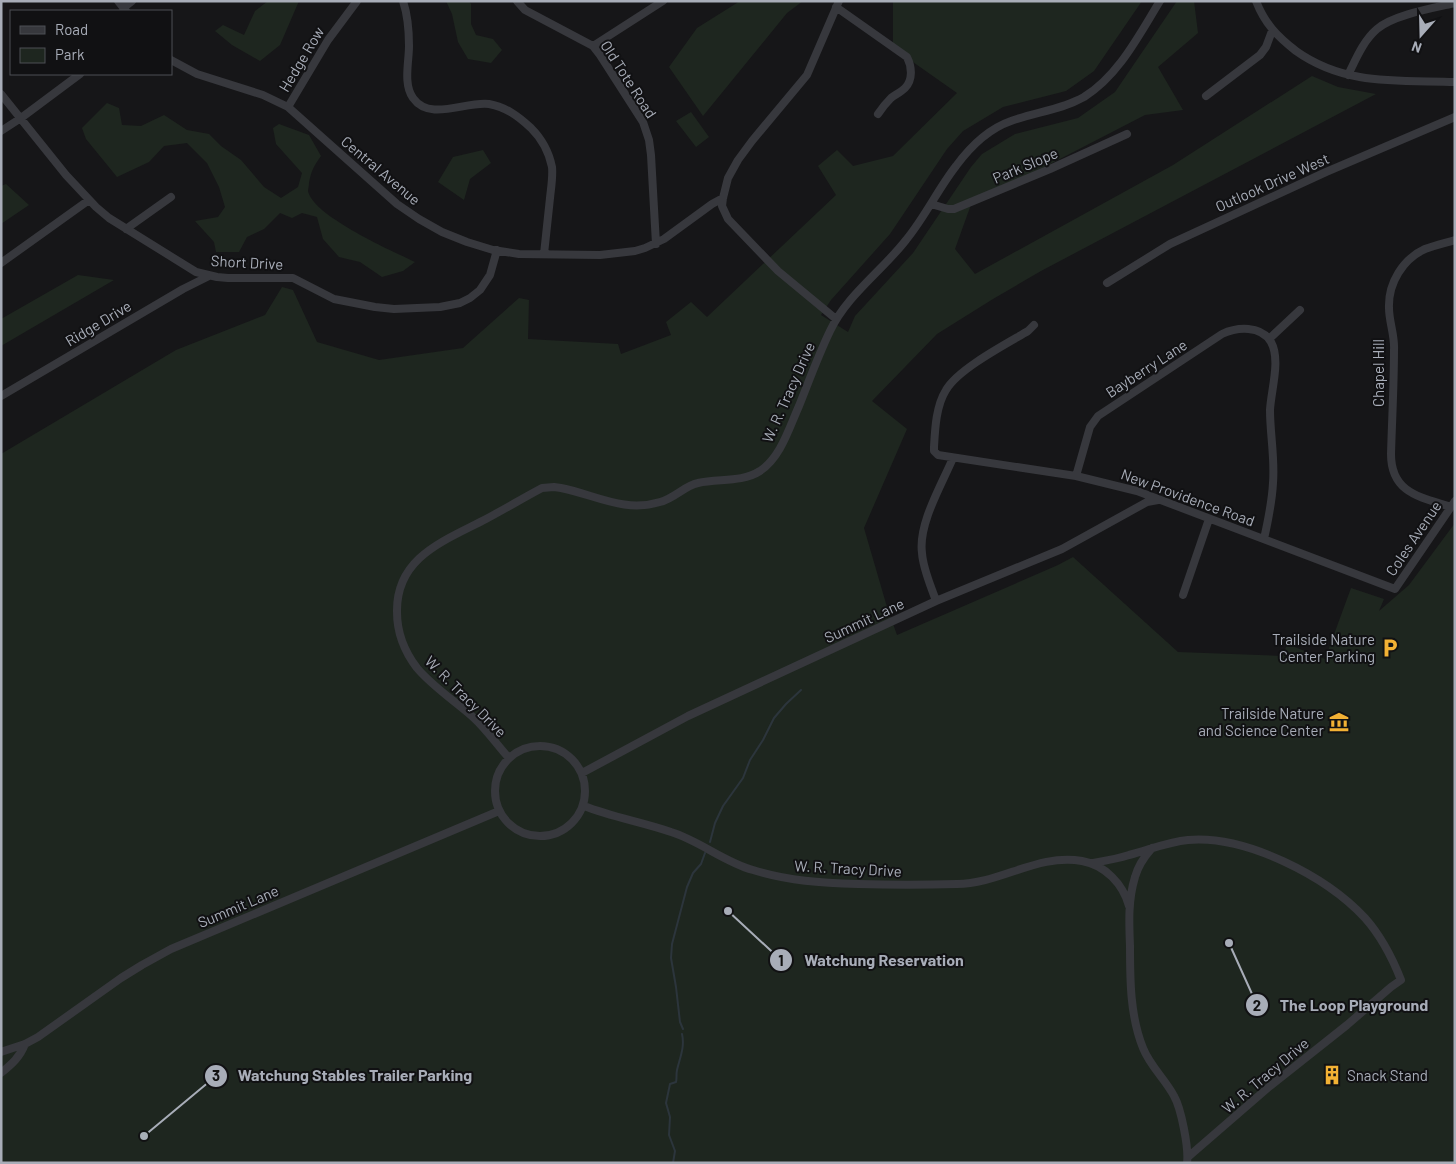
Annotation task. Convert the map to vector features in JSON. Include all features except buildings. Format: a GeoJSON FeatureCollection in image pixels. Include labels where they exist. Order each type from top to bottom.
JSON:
{"type":"FeatureCollection","features":[{"type":"Feature","properties":{"kind":"street"},"geometry":{"type":"LineString","coordinates":[[122,7],[132,1]]}},
{"type":"Feature","properties":{"kind":"street","name":"Hedge Row"},"geometry":{"type":"LineString","coordinates":[[288,107],[328,40],[357,1]]}},
{"type":"Feature","properties":{"kind":"street"},"geometry":{"type":"LineString","coordinates":[[403,1],[407,12],[408,27],[408,86],[409,92],[416,102],[420,106],[432,110],[479,104],[503,108],[520,118],[538,135],[545,147],[550,160],[552,174],[544,254]]}},
{"type":"Feature","properties":{"kind":"street","name":"Old Tote Road"},"geometry":{"type":"LineString","coordinates":[[517,1],[525,10],[593,46],[643,122],[649,140],[651,155],[656,244]]}},
{"type":"Feature","properties":{"kind":"street"},"geometry":{"type":"LineString","coordinates":[[593,46],[664,1]]}},
{"type":"Feature","properties":{"kind":"street","name":"W. R. Tracy Drive"},"geometry":{"type":"LineString","coordinates":[[509,758],[474,719],[422,674],[408,656],[397,623],[397,602],[402,580],[408,570],[430,549],[542,488],[561,488],[620,504],[642,506],[668,500],[694,484],[740,478],[755,473],[768,464],[782,443],[836,319],[864,285],[905,242],[960,161],[987,134],[1004,124],[1066,105],[1082,98],[1096,88],[1117,66],[1160,1]]}},
{"type":"Feature","properties":{"kind":"street"},"geometry":{"type":"LineString","coordinates":[[1256,1],[1272,31],[1313,62],[1330,70],[1371,79],[1455,82]]}},
{"type":"Feature","properties":{"kind":"street"},"geometry":{"type":"LineString","coordinates":[[1348,75],[1368,38],[1386,22],[1455,3]]}},
{"type":"Feature","properties":{"kind":"street"},"geometry":{"type":"LineString","coordinates":[[836,319],[787,279],[728,219],[722,206],[723,198],[732,170],[744,151],[807,75],[837,4],[907,57],[909,62],[911,74],[908,84],[890,99],[878,114]]}},
{"type":"Feature","properties":{"kind":"street"},"geometry":{"type":"LineString","coordinates":[[1206,96],[1260,55],[1266,47],[1272,31]]}},
{"type":"Feature","properties":{"kind":"street","name":"Central Avenue"},"geometry":{"type":"LineString","coordinates":[[172,61],[197,74],[264,95],[288,107],[397,204],[442,232],[467,242],[497,250],[519,254],[600,255],[627,253],[656,244],[707,207],[723,198]]}},
{"type":"Feature","properties":{"kind":"street"},"geometry":{"type":"LineString","coordinates":[[1,131],[79,75]]}},
{"type":"Feature","properties":{"kind":"street","name":"Short Drive"},"geometry":{"type":"LineString","coordinates":[[1,94],[66,175],[89,200],[109,218],[196,272],[209,276],[228,278],[293,278],[334,299],[351,303],[394,309],[440,307],[460,303],[480,290],[490,275],[497,250]]}},
{"type":"Feature","properties":{"kind":"street","name":"Outlook Drive West"},"geometry":{"type":"LineString","coordinates":[[1106,283],[1170,244],[1211,224],[1455,117]]}},
{"type":"Feature","properties":{"kind":"street","name":"Park Slope"},"geometry":{"type":"LineString","coordinates":[[931,204],[954,209],[1050,169],[1126,134]]}},
{"type":"Feature","properties":{"kind":"street"},"geometry":{"type":"LineString","coordinates":[[126,229],[171,197]]}},
{"type":"Feature","properties":{"kind":"street"},"geometry":{"type":"LineString","coordinates":[[1,263],[89,200]]}},
{"type":"Feature","properties":{"kind":"street","name":"Chapel Hill"},"geometry":{"type":"LineString","coordinates":[[1453,504],[1412,494],[1402,486],[1393,471],[1391,454],[1394,347],[1389,307],[1392,288],[1404,265],[1425,249],[1455,240]]}},
{"type":"Feature","properties":{"kind":"street","name":"Ridge Drive"},"geometry":{"type":"LineString","coordinates":[[1,396],[183,289],[209,276]]}},
{"type":"Feature","properties":{"kind":"street"},"geometry":{"type":"LineString","coordinates":[[1264,540],[1273,482],[1270,420],[1275,357],[1273,347],[1268,339],[1300,310]]}},
{"type":"Feature","properties":{"kind":"street","name":"New Providence Road"},"geometry":{"type":"LineString","coordinates":[[1034,325],[1028,331],[960,374],[950,384],[943,396],[939,410],[934,443],[934,451],[936,453],[941,456],[1076,476],[1120,486],[1395,590]]}},
{"type":"Feature","properties":{"kind":"street","name":"Bayberry Lane"},"geometry":{"type":"LineString","coordinates":[[1076,476],[1090,427],[1098,416],[1222,334],[1235,329],[1248,329],[1260,332],[1268,339]]}},
{"type":"Feature","properties":{"kind":"street"},"geometry":{"type":"LineString","coordinates":[[936,601],[922,558],[922,536],[925,523],[954,458]]}},
{"type":"Feature","properties":{"kind":"street","name":"Summit Lane"},"geometry":{"type":"LineString","coordinates":[[582,773],[688,716],[936,601],[1062,549],[1147,502],[1160,500]]}},
{"type":"Feature","properties":{"kind":"street","name":"Coles Avenue"},"geometry":{"type":"LineString","coordinates":[[1395,590],[1453,504]]}},
{"type":"Feature","properties":{"kind":"street"},"geometry":{"type":"LineString","coordinates":[[1183,595],[1209,519]]}},
{"type":"Feature","properties":{"kind":"street"},"geometry":{"type":"LineString","coordinates":[[535,746],[549,747],[563,752],[574,761],[582,773],[586,795],[584,806],[576,820],[565,830],[551,836],[536,837],[521,832],[508,824],[499,811],[495,798],[495,783],[500,770],[509,758],[521,750],[535,746]]}},
{"type":"Feature","properties":{"kind":"street","name":"W. R. Tracy Drive"},"geometry":{"type":"LineString","coordinates":[[584,806],[601,813],[687,838],[751,870],[792,880],[815,883],[887,885],[960,884],[994,878],[1042,862],[1071,860],[1092,863],[1189,840],[1223,842],[1261,852],[1323,883],[1364,917],[1373,928],[1390,953],[1401,980],[1270,1086],[1187,1160]]}},
{"type":"Feature","properties":{"kind":"street","name":"Summit Lane"},"geometry":{"type":"LineString","coordinates":[[1,1052],[25,1044],[50,1030],[135,969],[171,949],[499,811]]}},
{"type":"Feature","properties":{"kind":"street","name":"W. R. Tracy Drive"},"geometry":{"type":"LineString","coordinates":[[1152,848],[1142,861],[1135,876],[1129,906],[1130,968],[1134,1014],[1142,1047],[1175,1097],[1185,1136],[1187,1160]]}},
{"type":"Feature","properties":{"kind":"street","name":"W. R. Tracy Drive"},"geometry":{"type":"LineString","coordinates":[[1092,863],[1115,880],[1126,896],[1129,906]]}},
{"type":"Feature","properties":{"kind":"street"},"geometry":{"type":"LineString","coordinates":[[1,1073],[22,1053],[25,1044]]}},
{"type":"Feature","properties":{"kind":"green space"},"geometry":{"type":"Polygon","coordinates":[[[268,1],[299,1],[280,45],[260,61],[232,45],[215,31],[223,25],[244,35],[255,11],[268,1]]]}},
{"type":"Feature","properties":{"kind":"green space"},"geometry":{"type":"Polygon","coordinates":[[[446,1],[469,1],[471,4],[471,24],[476,35],[493,39],[502,50],[491,63],[468,59],[458,42],[452,14],[446,1]]]}},
{"type":"Feature","properties":{"kind":"green space"},"geometry":{"type":"Polygon","coordinates":[[[740,1],[803,1],[787,13],[703,116],[669,67],[697,28],[740,1]]]}},
{"type":"Feature","properties":{"kind":"green space"},"geometry":{"type":"Polygon","coordinates":[[[893,1],[1142,1],[1094,71],[1066,91],[1003,107],[963,131],[947,149],[890,234],[831,300],[821,315],[848,332],[855,316],[913,253],[971,167],[982,154],[1015,134],[1078,118],[1115,92],[1177,1],[1194,1],[1198,33],[1158,67],[1183,110],[1145,115],[1025,177],[973,199],[955,249],[975,274],[1173,165],[1312,76],[1338,87],[1376,94],[1041,271],[937,334],[872,401],[907,429],[864,528],[897,635],[1073,557],[1178,652],[1283,656],[1287,644],[1325,659],[1351,588],[1384,599],[1379,611],[1409,585],[1455,523],[1455,1163],[1,1163],[1,454],[176,350],[265,315],[282,287],[293,290],[317,342],[379,360],[463,348],[519,298],[529,300],[528,339],[618,344],[621,354],[671,335],[666,322],[691,302],[707,317],[836,195],[818,166],[837,150],[853,166],[893,156],[957,93],[893,48],[893,1]]]}},
{"type":"Feature","properties":{"kind":"green space"},"geometry":{"type":"Polygon","coordinates":[[[107,103],[119,108],[122,125],[141,126],[164,115],[187,130],[209,134],[221,146],[241,160],[264,187],[281,198],[298,187],[302,173],[276,144],[273,128],[279,124],[309,135],[321,156],[313,169],[309,183],[308,191],[313,201],[338,222],[415,262],[403,271],[382,277],[360,262],[339,257],[323,239],[317,217],[302,213],[292,218],[280,213],[264,229],[247,237],[239,252],[216,252],[214,242],[195,221],[218,217],[225,207],[219,187],[207,163],[187,143],[164,146],[149,162],[117,177],[86,139],[82,128],[107,103]]]}},
{"type":"Feature","properties":{"kind":"green space"},"geometry":{"type":"Polygon","coordinates":[[[691,112],[709,137],[696,147],[676,121],[691,112]]]}},
{"type":"Feature","properties":{"kind":"green space"},"geometry":{"type":"Polygon","coordinates":[[[483,150],[491,163],[470,179],[464,200],[438,182],[453,157],[483,150]]]}},
{"type":"Feature","properties":{"kind":"green space"},"geometry":{"type":"Polygon","coordinates":[[[6,184],[29,205],[1,224],[1,186],[6,184]]]}},
{"type":"Feature","properties":{"kind":"green space"},"geometry":{"type":"Polygon","coordinates":[[[78,275],[114,280],[1,346],[1,319],[78,275]]]}},
{"type":"Feature","properties":{"kind":"waterway"},"geometry":{"type":"LineString","coordinates":[[710,842],[715,823],[723,806],[743,778],[750,760],[774,718],[801,690]]}},
{"type":"Feature","properties":{"kind":"waterway"},"geometry":{"type":"LineString","coordinates":[[683,1029],[680,1022],[671,958],[672,944],[687,887],[693,873],[701,864],[705,853]]}},
{"type":"Feature","properties":{"kind":"waterway"},"geometry":{"type":"LineString","coordinates":[[673,1163],[675,1151],[669,1135],[670,1117],[666,1103],[670,1084],[676,1082],[683,1048],[682,1034]]}},
{"type":"Feature","properties":{"kind":"place","name":"Trailside Nature Center Parking"},"geometry":{"type":"Point","coordinates":[1390,648]}},
{"type":"Feature","properties":{"kind":"place","name":"Trailside Nature and Science Center"},"geometry":{"type":"Point","coordinates":[1339,722]}},
{"type":"Feature","properties":{"kind":"place","name":"Watchung Reservation"},"geometry":{"type":"Point","coordinates":[728,911]}},
{"type":"Feature","properties":{"kind":"place","name":"The Loop Playground"},"geometry":{"type":"Point","coordinates":[1229,943]}},
{"type":"Feature","properties":{"kind":"place","name":"Snack Stand"},"geometry":{"type":"Point","coordinates":[1332,1075]}},
{"type":"Feature","properties":{"kind":"place","name":"Watchung Stables Trailer Parking"},"geometry":{"type":"Point","coordinates":[144,1136]}}]}
